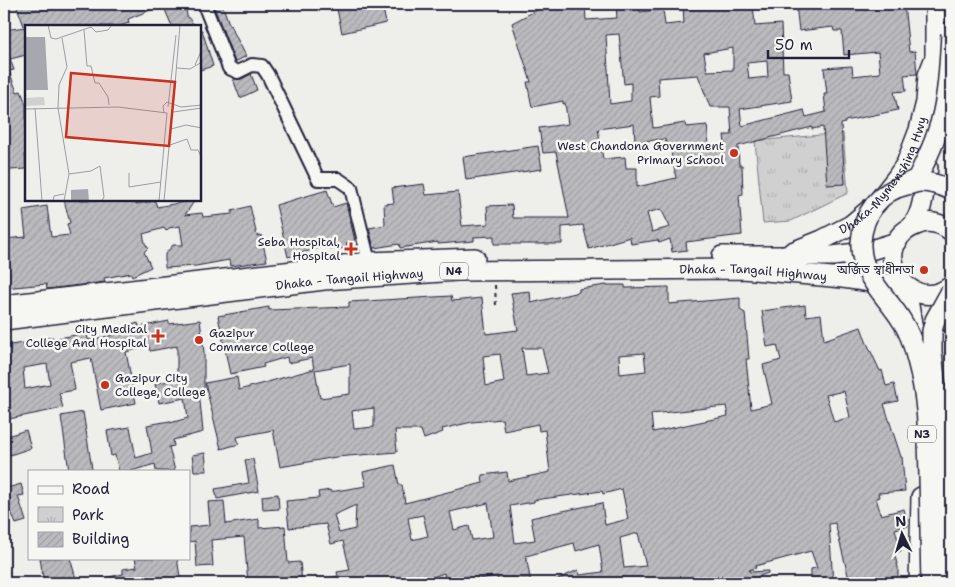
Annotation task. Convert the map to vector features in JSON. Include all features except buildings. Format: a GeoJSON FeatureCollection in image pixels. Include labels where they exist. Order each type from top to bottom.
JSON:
{"type":"FeatureCollection","features":[{"type":"Feature","properties":{"kind":"highway"},"geometry":{"type":"LineString","coordinates":[[896,242],[916,222],[929,160],[935,107],[936,55],[934,4]]}},
{"type":"Feature","properties":{"kind":"highway"},"geometry":{"type":"LineString","coordinates":[[931,583],[928,418],[922,381],[911,338],[902,321],[869,276],[861,245],[863,226],[877,200],[900,186],[917,179],[938,132],[945,104],[949,75],[951,34]]}},
{"type":"Feature","properties":{"kind":"highway","name":"Dhaka-Mymenshing Hwy"},"geometry":{"type":"LineString","coordinates":[[782,256],[822,240],[851,225],[876,204],[897,177],[906,164],[919,130],[926,102],[928,75],[936,55]]}},
{"type":"Feature","properties":{"kind":"highway"},"geometry":{"type":"LineString","coordinates":[[900,186],[922,182],[951,190]]}},
{"type":"Feature","properties":{"kind":"highway"},"geometry":{"type":"LineString","coordinates":[[912,226],[934,223],[945,226],[951,231]]}},
{"type":"Feature","properties":{"kind":"highway","name":"Dhaka - Tangail Highway"},"geometry":{"type":"LineString","coordinates":[[4,304],[369,262],[443,258],[833,256],[864,252],[896,242]]}},
{"type":"Feature","properties":{"kind":"highway","name":"N3"},"geometry":{"type":"LineString","coordinates":[[896,242],[892,261],[894,271],[906,287],[921,388],[919,583]]}},
{"type":"Feature","properties":{"kind":"highway","name":"Dhaka - Tangail Highway"},"geometry":{"type":"LineString","coordinates":[[4,320],[324,280],[457,271],[744,269],[843,278],[906,287],[916,292],[927,294],[938,293],[950,288]]}},
{"type":"Feature","properties":{"kind":"highway"},"geometry":{"type":"LineString","coordinates":[[950,288],[951,323]]}},
{"type":"Feature","properties":{"kind":"highway"},"geometry":{"type":"LineString","coordinates":[[947,583],[942,439],[932,352],[932,332],[935,320],[950,288]]}},
{"type":"Feature","properties":{"kind":"street"},"geometry":{"type":"LineString","coordinates":[[204,4],[229,68],[238,72],[252,65],[262,66],[318,179],[338,179],[351,188],[369,262]]}},
{"type":"Feature","properties":{"kind":"path"},"geometry":{"type":"LineString","coordinates":[[496,306],[495,284],[498,270]]}},
{"type":"Feature","properties":{"kind":"green space"},"geometry":{"type":"Polygon","coordinates":[[[843,133],[848,193],[791,221],[763,223],[755,141],[843,133]]]}},
{"type":"Feature","properties":{"kind":"place","name":"West Chandona Government Primary School"},"geometry":{"type":"Point","coordinates":[734,153]}},
{"type":"Feature","properties":{"kind":"place","name":"Seba Hospital, Hospital"},"geometry":{"type":"Point","coordinates":[351,249]}},
{"type":"Feature","properties":{"kind":"place","name":"অর্জিত স্বাধীনতা"},"geometry":{"type":"Point","coordinates":[924,270]}},
{"type":"Feature","properties":{"kind":"place","name":"City Medical College And Hospital"},"geometry":{"type":"Point","coordinates":[158,336]}},
{"type":"Feature","properties":{"kind":"place","name":"Gazipur Commerce College"},"geometry":{"type":"Point","coordinates":[199,340]}},
{"type":"Feature","properties":{"kind":"place","name":"Gazipur City College, College"},"geometry":{"type":"Point","coordinates":[105,385]}}]}
